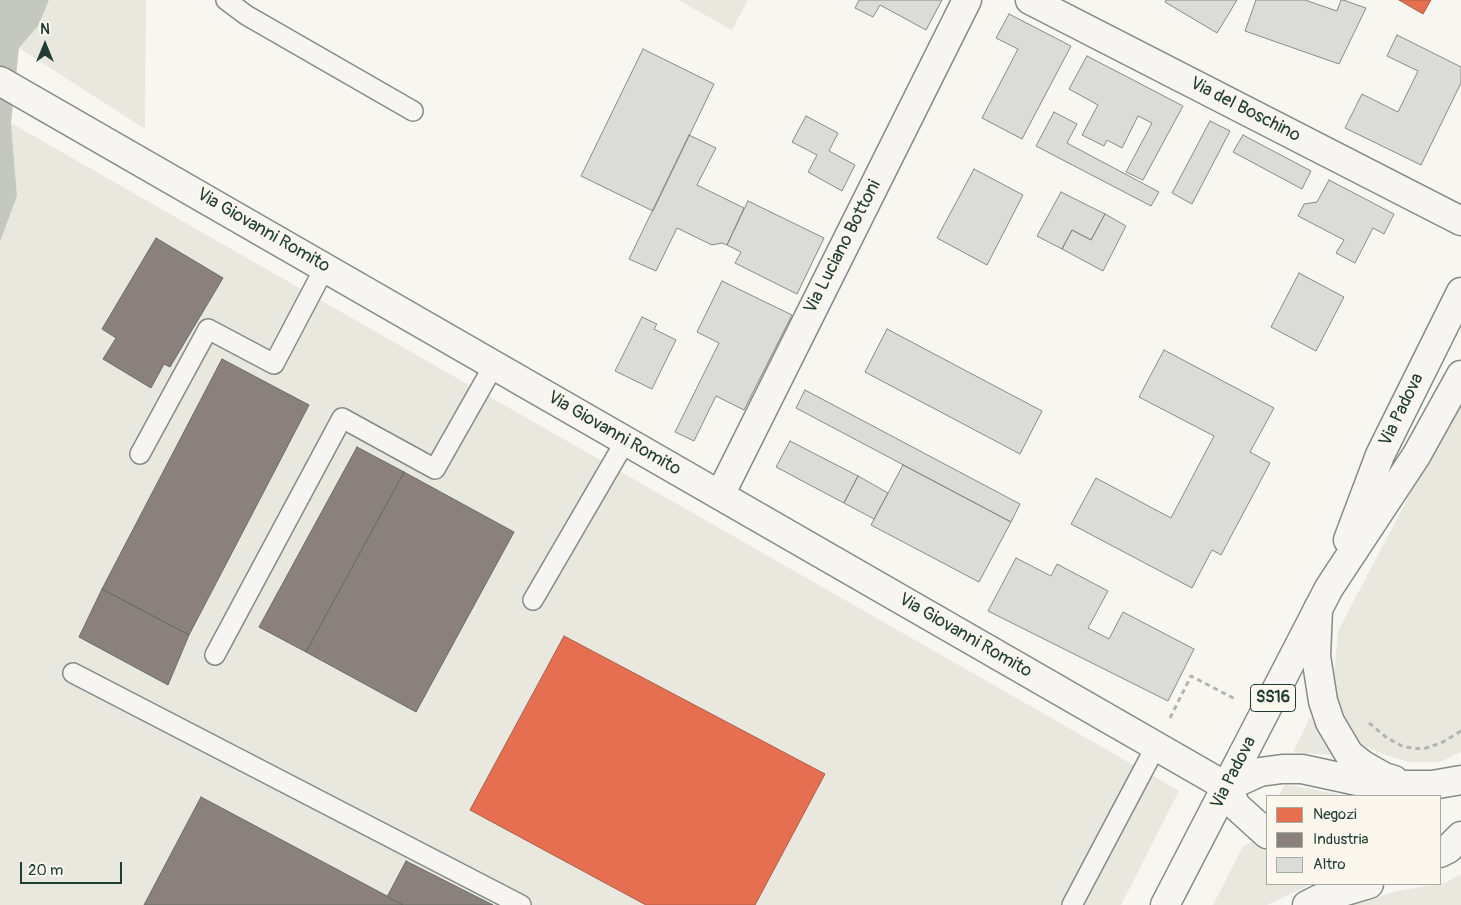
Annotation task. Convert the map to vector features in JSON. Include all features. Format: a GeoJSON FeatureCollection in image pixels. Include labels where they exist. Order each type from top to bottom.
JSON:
{"type":"FeatureCollection","features":[{"type":"Feature","properties":{"kind":"street","name":"Via Luciano Bottoni"},"geometry":{"type":"LineString","coordinates":[[720,494],[967,0]]}},
{"type":"Feature","properties":{"kind":"street","name":"Via del Boschino"},"geometry":{"type":"LineString","coordinates":[[1030,0],[1461,221]]}},
{"type":"Feature","properties":{"kind":"street","name":"Via Giovanni Romito"},"geometry":{"type":"LineString","coordinates":[[0,80],[1227,787]]}},
{"type":"Feature","properties":{"kind":"street","name":"Via Padova"},"geometry":{"type":"LineString","coordinates":[[1324,598],[1380,455],[1461,292]]}},
{"type":"Feature","properties":{"kind":"street","name":"Via Padova"},"geometry":{"type":"LineString","coordinates":[[1165,905],[1324,598],[1416,456],[1461,375]]}},
{"type":"Feature","properties":{"kind":"street"},"geometry":{"type":"LineString","coordinates":[[1324,598],[1316,656],[1323,701],[1330,722],[1349,754],[1363,765],[1384,777],[1412,786]]}},
{"type":"Feature","properties":{"kind":"street"},"geometry":{"type":"LineString","coordinates":[[1266,833],[1236,806],[1227,787],[1260,772],[1302,769],[1376,785],[1432,785],[1461,780]]}},
{"type":"Feature","properties":{"kind":"street"},"geometry":{"type":"LineString","coordinates":[[1441,843],[1461,834]]}},
{"type":"Feature","properties":{"kind":"street"},"geometry":{"type":"LineString","coordinates":[[1441,852],[1448,849],[1461,834]]}},
{"type":"Feature","properties":{"kind":"street"},"geometry":{"type":"LineString","coordinates":[[1307,905],[1366,885]]}},
{"type":"Feature","properties":{"kind":"lane"},"geometry":{"type":"LineString","coordinates":[[226,0],[246,15],[413,111]]}},
{"type":"Feature","properties":{"kind":"lane"},"geometry":{"type":"LineString","coordinates":[[140,454],[208,329],[274,364],[325,267]]}},
{"type":"Feature","properties":{"kind":"lane"},"geometry":{"type":"LineString","coordinates":[[214,654],[342,418],[435,470],[494,365]]}},
{"type":"Feature","properties":{"kind":"lane"},"geometry":{"type":"LineString","coordinates":[[533,600],[626,440]]}},
{"type":"Feature","properties":{"kind":"lane"},"geometry":{"type":"LineString","coordinates":[[73,673],[522,905]]}},
{"type":"Feature","properties":{"kind":"lane"},"geometry":{"type":"LineString","coordinates":[[1072,905],[1156,746]]}},
{"type":"Feature","properties":{"kind":"shaded area"},"geometry":{"type":"Polygon","coordinates":[[[0,0],[49,0],[38,26],[19,48],[11,123],[17,196],[0,242],[0,0]]]}},
{"type":"Feature","properties":{"kind":"shaded area"},"geometry":{"type":"Polygon","coordinates":[[[49,0],[146,0],[145,129],[19,48],[38,26],[49,0]]]}},
{"type":"Feature","properties":{"kind":"shaded area"},"geometry":{"type":"Polygon","coordinates":[[[678,0],[748,0],[732,30],[678,0]]]}},
{"type":"Feature","properties":{"kind":"shaded area"},"geometry":{"type":"Polygon","coordinates":[[[11,123],[1179,791],[1121,905],[0,905],[0,242],[17,196],[11,123]]]}},
{"type":"Feature","properties":{"kind":"shaded area"},"geometry":{"type":"Polygon","coordinates":[[[1461,397],[1461,752],[1440,762],[1409,762],[1383,754],[1357,742],[1340,710],[1334,676],[1338,631],[1461,397]]]}},
{"type":"Feature","properties":{"kind":"shaded area"},"geometry":{"type":"Polygon","coordinates":[[[1310,717],[1334,755],[1293,752],[1310,717]]]}},
{"type":"Feature","properties":{"kind":"shaded area"},"geometry":{"type":"Polygon","coordinates":[[[1285,785],[1341,795],[1279,795],[1285,785]]]}},
{"type":"Feature","properties":{"kind":"shaded area"},"geometry":{"type":"Polygon","coordinates":[[[1254,841],[1266,847],[1266,885],[1310,885],[1267,905],[1213,905],[1243,846],[1254,841]]]}},
{"type":"Feature","properties":{"kind":"shaded area"},"geometry":{"type":"Polygon","coordinates":[[[1461,874],[1461,905],[1352,905],[1397,891],[1445,883],[1461,874]]]}},
{"type":"Feature","properties":{"kind":"building: Negozi"},"geometry":{"type":"Polygon","coordinates":[[[1399,0],[1431,0],[1423,14],[1399,0]]]}},
{"type":"Feature","properties":{"kind":"building: Negozi"},"geometry":{"type":"Polygon","coordinates":[[[564,636],[825,774],[755,905],[646,905],[470,810],[564,636]]]}},
{"type":"Feature","properties":{"kind":"building: Industria"},"geometry":{"type":"Polygon","coordinates":[[[156,238],[223,278],[170,367],[164,364],[151,388],[103,359],[116,338],[102,329],[156,238]]]}},
{"type":"Feature","properties":{"kind":"building: Industria"},"geometry":{"type":"Polygon","coordinates":[[[222,359],[309,405],[189,635],[102,589],[222,359]]]}},
{"type":"Feature","properties":{"kind":"building: Industria"},"geometry":{"type":"Polygon","coordinates":[[[357,447],[404,472],[306,652],[259,627],[357,447]]]}},
{"type":"Feature","properties":{"kind":"building: Industria"},"geometry":{"type":"Polygon","coordinates":[[[404,472],[514,532],[416,712],[306,652],[404,472]]]}},
{"type":"Feature","properties":{"kind":"building: Industria"},"geometry":{"type":"Polygon","coordinates":[[[102,589],[189,635],[168,685],[79,637],[102,589]]]}},
{"type":"Feature","properties":{"kind":"building: Industria"},"geometry":{"type":"Polygon","coordinates":[[[201,797],[387,896],[403,905],[144,905],[201,797]]]}},
{"type":"Feature","properties":{"kind":"building: Industria"},"geometry":{"type":"Polygon","coordinates":[[[406,861],[493,905],[403,905],[387,897],[406,861]]]}},
{"type":"Feature","properties":{"kind":"building: Altro"},"geometry":{"type":"Polygon","coordinates":[[[859,0],[942,0],[926,30],[880,5],[873,17],[855,8],[859,0]]]}},
{"type":"Feature","properties":{"kind":"building: Altro"},"geometry":{"type":"Polygon","coordinates":[[[1166,0],[1237,0],[1217,33],[1165,2],[1166,0]]]}},
{"type":"Feature","properties":{"kind":"building: Altro"},"geometry":{"type":"Polygon","coordinates":[[[1256,0],[1305,0],[1337,11],[1341,0],[1343,0],[1366,8],[1339,64],[1245,31],[1256,0]]]}},
{"type":"Feature","properties":{"kind":"building: Altro"},"geometry":{"type":"Polygon","coordinates":[[[1009,14],[1071,46],[1022,139],[982,118],[1018,49],[996,38],[1009,14]]]}},
{"type":"Feature","properties":{"kind":"building: Altro"},"geometry":{"type":"Polygon","coordinates":[[[1397,35],[1461,67],[1461,83],[1421,165],[1345,128],[1362,94],[1398,112],[1418,71],[1387,56],[1397,35]]]}},
{"type":"Feature","properties":{"kind":"building: Altro"},"geometry":{"type":"Polygon","coordinates":[[[643,49],[714,84],[653,211],[581,176],[643,49]]]}},
{"type":"Feature","properties":{"kind":"building: Altro"},"geometry":{"type":"Polygon","coordinates":[[[1087,56],[1183,106],[1143,180],[1126,172],[1152,123],[1138,116],[1122,148],[1107,140],[1104,146],[1082,135],[1098,105],[1069,89],[1087,56]]]}},
{"type":"Feature","properties":{"kind":"building: Altro"},"geometry":{"type":"Polygon","coordinates":[[[1054,112],[1077,124],[1067,143],[1159,192],[1151,206],[1036,146],[1054,112]]]}},
{"type":"Feature","properties":{"kind":"building: Altro"},"geometry":{"type":"Polygon","coordinates":[[[806,116],[838,133],[829,151],[855,165],[842,191],[808,172],[817,155],[792,142],[806,116]]]}},
{"type":"Feature","properties":{"kind":"building: Altro"},"geometry":{"type":"Polygon","coordinates":[[[1210,121],[1230,131],[1192,204],[1172,193],[1210,121]]]}},
{"type":"Feature","properties":{"kind":"building: Altro"},"geometry":{"type":"Polygon","coordinates":[[[689,135],[716,148],[697,185],[744,208],[727,245],[722,243],[712,245],[677,228],[656,271],[629,259],[689,135]]]}},
{"type":"Feature","properties":{"kind":"building: Altro"},"geometry":{"type":"Polygon","coordinates":[[[1243,135],[1311,171],[1302,189],[1233,152],[1243,135]]]}},
{"type":"Feature","properties":{"kind":"building: Altro"},"geometry":{"type":"Polygon","coordinates":[[[974,169],[1023,195],[987,265],[937,238],[974,169]]]}},
{"type":"Feature","properties":{"kind":"building: Altro"},"geometry":{"type":"Polygon","coordinates":[[[1329,180],[1394,214],[1384,234],[1373,228],[1355,263],[1336,253],[1344,240],[1298,216],[1304,204],[1317,202],[1329,180]]]}},
{"type":"Feature","properties":{"kind":"building: Altro"},"geometry":{"type":"Polygon","coordinates":[[[1061,192],[1105,214],[1091,240],[1072,230],[1062,249],[1037,236],[1061,192]]]}},
{"type":"Feature","properties":{"kind":"building: Altro"},"geometry":{"type":"Polygon","coordinates":[[[748,201],[824,238],[797,294],[735,263],[741,252],[727,245],[748,201]]]}},
{"type":"Feature","properties":{"kind":"building: Altro"},"geometry":{"type":"Polygon","coordinates":[[[1105,214],[1126,226],[1103,271],[1062,249],[1072,230],[1091,240],[1105,214]]]}},
{"type":"Feature","properties":{"kind":"building: Altro"},"geometry":{"type":"Polygon","coordinates":[[[1299,273],[1344,297],[1316,351],[1271,327],[1299,273]]]}},
{"type":"Feature","properties":{"kind":"building: Altro"},"geometry":{"type":"Polygon","coordinates":[[[722,281],[792,315],[744,410],[716,396],[694,441],[675,432],[719,343],[697,332],[722,281]]]}},
{"type":"Feature","properties":{"kind":"building: Altro"},"geometry":{"type":"Polygon","coordinates":[[[642,317],[657,324],[654,329],[676,340],[652,389],[615,371],[642,317]]]}},
{"type":"Feature","properties":{"kind":"building: Altro"},"geometry":{"type":"Polygon","coordinates":[[[887,329],[1042,411],[1020,454],[865,372],[887,329]]]}},
{"type":"Feature","properties":{"kind":"building: Altro"},"geometry":{"type":"Polygon","coordinates":[[[1164,350],[1274,408],[1250,452],[1270,463],[1221,555],[1212,550],[1192,588],[1071,524],[1096,478],[1171,518],[1214,436],[1139,397],[1164,350]]]}},
{"type":"Feature","properties":{"kind":"building: Altro"},"geometry":{"type":"Polygon","coordinates":[[[805,390],[1020,504],[1011,522],[796,408],[805,390]]]}},
{"type":"Feature","properties":{"kind":"building: Altro"},"geometry":{"type":"Polygon","coordinates":[[[790,441],[858,476],[844,503],[776,467],[790,441]]]}},
{"type":"Feature","properties":{"kind":"building: Altro"},"geometry":{"type":"Polygon","coordinates":[[[903,465],[1011,522],[979,582],[871,525],[903,465]]]}},
{"type":"Feature","properties":{"kind":"building: Altro"},"geometry":{"type":"Polygon","coordinates":[[[858,476],[888,493],[874,519],[844,503],[858,476]]]}},
{"type":"Feature","properties":{"kind":"building: Altro"},"geometry":{"type":"Polygon","coordinates":[[[1016,558],[1051,576],[1057,564],[1108,591],[1088,628],[1109,639],[1123,612],[1194,649],[1168,701],[988,611],[1016,558]]]}}]}
